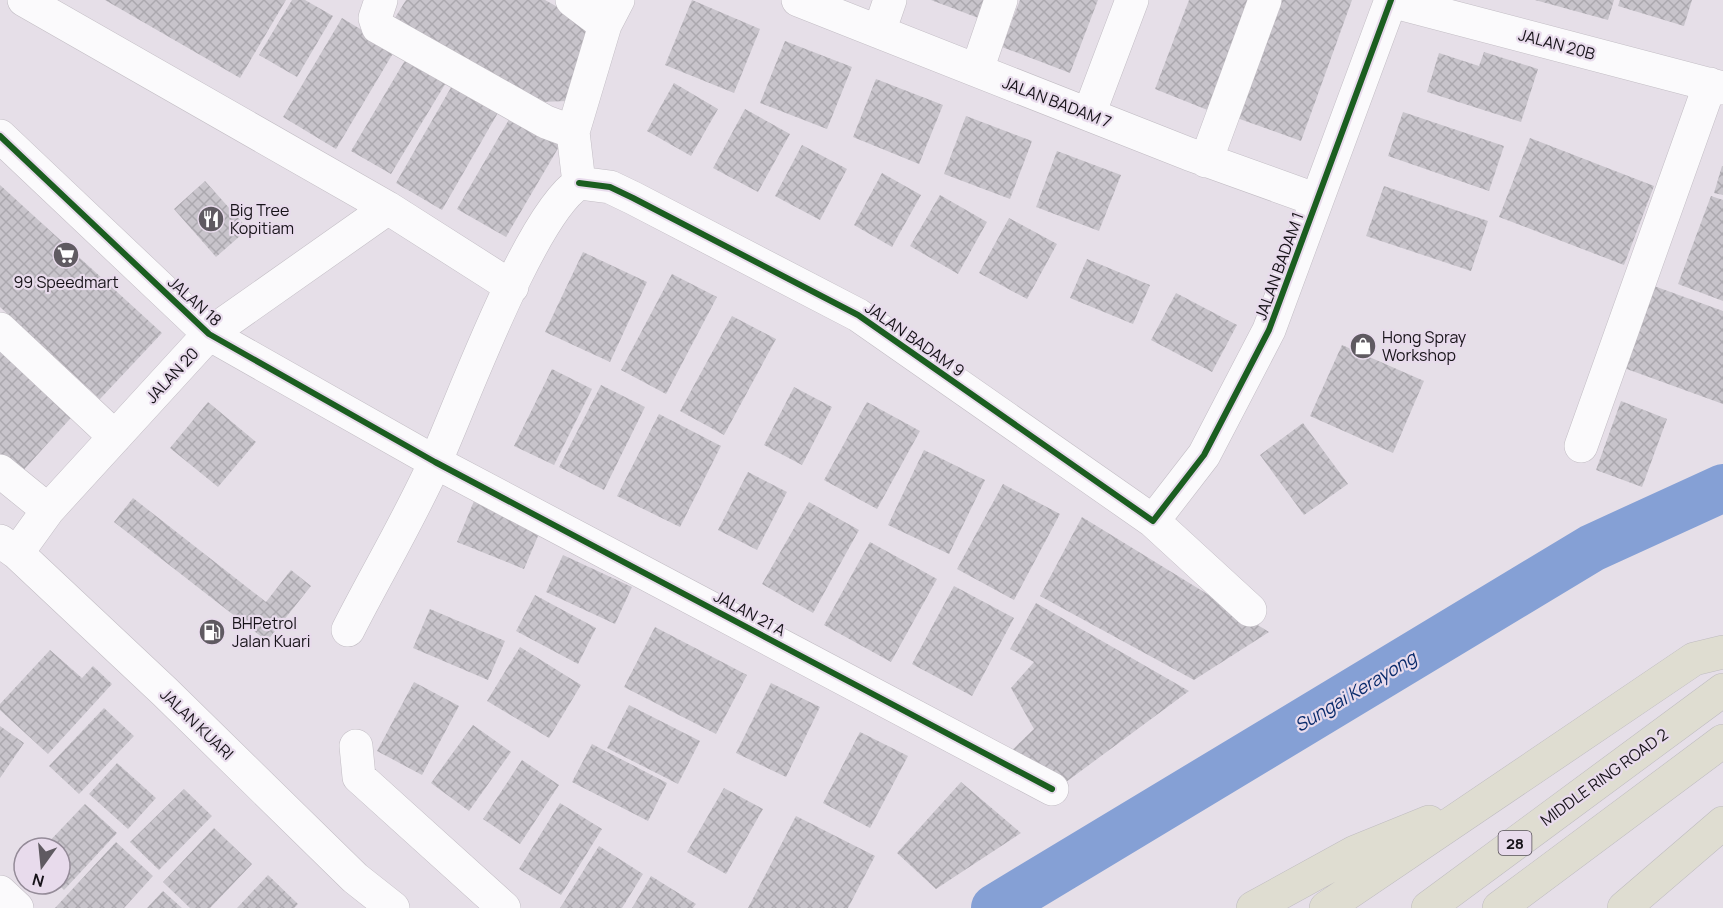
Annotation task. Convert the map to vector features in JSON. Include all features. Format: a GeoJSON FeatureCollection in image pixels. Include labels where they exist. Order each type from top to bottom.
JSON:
{"type":"FeatureCollection","features":[{"type":"Feature","properties":{"kind":"highway"},"geometry":{"type":"LineString","coordinates":[[1326,908],[1694,659],[1723,652]]}},
{"type":"Feature","properties":{"kind":"highway","name":"MIDDLE RING ROAD 2"},"geometry":{"type":"LineString","coordinates":[[1428,908],[1723,690]]}},
{"type":"Feature","properties":{"kind":"highway","name":"28"},"geometry":{"type":"LineString","coordinates":[[1499,908],[1723,741]]}},
{"type":"Feature","properties":{"kind":"highway"},"geometry":{"type":"LineString","coordinates":[[1253,908],[1356,852],[1497,793]]}},
{"type":"Feature","properties":{"kind":"highway"},"geometry":{"type":"LineString","coordinates":[[1624,908],[1723,824]]}},
{"type":"Feature","properties":{"kind":"street"},"geometry":{"type":"LineString","coordinates":[[24,0],[388,208],[512,287]]}},
{"type":"Feature","properties":{"kind":"street"},"geometry":{"type":"LineString","coordinates":[[381,0],[375,18],[378,27],[575,140]]}},
{"type":"Feature","properties":{"kind":"street"},"geometry":{"type":"LineString","coordinates":[[348,630],[435,462],[512,287],[546,221],[570,189],[579,183],[575,140],[612,12],[572,0]]}},
{"type":"Feature","properties":{"kind":"street","name":"JALAN BADAM 7"},"geometry":{"type":"LineString","coordinates":[[798,0],[1206,161],[1317,200]]}},
{"type":"Feature","properties":{"kind":"street"},"geometry":{"type":"LineString","coordinates":[[879,32],[890,0]]}},
{"type":"Feature","properties":{"kind":"street"},"geometry":{"type":"LineString","coordinates":[[977,70],[1001,0]]}},
{"type":"Feature","properties":{"kind":"street"},"geometry":{"type":"LineString","coordinates":[[1089,114],[1132,0]]}},
{"type":"Feature","properties":{"kind":"street"},"geometry":{"type":"LineString","coordinates":[[1206,161],[1265,0]]}},
{"type":"Feature","properties":{"kind":"street","name":"JALAN 20B"},"geometry":{"type":"LineString","coordinates":[[1391,1],[1716,86]]}},
{"type":"Feature","properties":{"kind":"street","name":"JALAN BADAM 1"},"geometry":{"type":"LineString","coordinates":[[1153,521],[1204,455],[1269,330],[1391,1]]}},
{"type":"Feature","properties":{"kind":"street"},"geometry":{"type":"LineString","coordinates":[[1581,446],[1716,86]]}},
{"type":"Feature","properties":{"kind":"street","name":"JALAN 18"},"geometry":{"type":"LineString","coordinates":[[0,136],[209,334],[435,462]]}},
{"type":"Feature","properties":{"kind":"street","name":"JALAN BADAM 9"},"geometry":{"type":"LineString","coordinates":[[579,183],[610,187],[858,315],[1153,521],[1250,610]]}},
{"type":"Feature","properties":{"kind":"street","name":"JALAN 20"},"geometry":{"type":"LineString","coordinates":[[8,547],[48,510],[209,334],[388,208]]}},
{"type":"Feature","properties":{"kind":"street"},"geometry":{"type":"LineString","coordinates":[[0,329],[115,437]]}},
{"type":"Feature","properties":{"kind":"street","name":"JALAN 21 A"},"geometry":{"type":"LineString","coordinates":[[435,462],[1052,789]]}},
{"type":"Feature","properties":{"kind":"street"},"geometry":{"type":"LineString","coordinates":[[0,471],[48,510]]}},
{"type":"Feature","properties":{"kind":"street","name":"JALAN KUARI"},"geometry":{"type":"LineString","coordinates":[[8,547],[165,692],[355,878],[393,908]]}},
{"type":"Feature","properties":{"kind":"street"},"geometry":{"type":"LineString","coordinates":[[356,746],[359,777],[504,908]]}},
{"type":"Feature","properties":{"kind":"street"},"geometry":{"type":"LineString","coordinates":[[0,892],[17,908]]}},
{"type":"Feature","properties":{"kind":"building"},"geometry":{"type":"Polygon","coordinates":[[[105,0],[286,0],[240,78],[105,0]]]}},
{"type":"Feature","properties":{"kind":"building"},"geometry":{"type":"Polygon","coordinates":[[[292,0],[305,0],[333,16],[297,77],[259,55],[292,0]]]}},
{"type":"Feature","properties":{"kind":"building"},"geometry":{"type":"Polygon","coordinates":[[[406,0],[545,0],[581,20],[594,40],[567,101],[541,102],[393,21],[406,0]]]}},
{"type":"Feature","properties":{"kind":"building"},"geometry":{"type":"Polygon","coordinates":[[[692,0],[760,29],[734,93],[665,65],[692,0]]]}},
{"type":"Feature","properties":{"kind":"building"},"geometry":{"type":"Polygon","coordinates":[[[931,0],[988,0],[981,19],[931,0]]]}},
{"type":"Feature","properties":{"kind":"building"},"geometry":{"type":"Polygon","coordinates":[[[1020,0],[1098,0],[1070,73],[1002,47],[1020,0]]]}},
{"type":"Feature","properties":{"kind":"building"},"geometry":{"type":"Polygon","coordinates":[[[1189,0],[1252,0],[1210,111],[1155,89],[1189,0]]]}},
{"type":"Feature","properties":{"kind":"building"},"geometry":{"type":"Polygon","coordinates":[[[1279,0],[1352,0],[1301,141],[1237,118],[1279,0]]]}},
{"type":"Feature","properties":{"kind":"building"},"geometry":{"type":"Polygon","coordinates":[[[1535,0],[1614,0],[1608,20],[1535,0]]]}},
{"type":"Feature","properties":{"kind":"building"},"geometry":{"type":"Polygon","coordinates":[[[1620,0],[1692,0],[1684,26],[1618,6],[1620,0]]]}},
{"type":"Feature","properties":{"kind":"building"},"geometry":{"type":"Polygon","coordinates":[[[342,18],[395,50],[336,149],[283,117],[342,18]]]}},
{"type":"Feature","properties":{"kind":"building"},"geometry":{"type":"Polygon","coordinates":[[[785,41],[852,67],[827,129],[760,103],[785,41]]]}},
{"type":"Feature","properties":{"kind":"building"},"geometry":{"type":"Polygon","coordinates":[[[1484,52],[1538,69],[1521,122],[1427,92],[1439,53],[1479,66],[1484,52]]]}},
{"type":"Feature","properties":{"kind":"building"},"geometry":{"type":"Polygon","coordinates":[[[407,57],[447,81],[391,174],[351,151],[407,57]]]}},
{"type":"Feature","properties":{"kind":"building"},"geometry":{"type":"Polygon","coordinates":[[[876,79],[943,105],[919,164],[853,137],[876,79]]]}},
{"type":"Feature","properties":{"kind":"building"},"geometry":{"type":"Polygon","coordinates":[[[674,83],[718,109],[691,156],[647,131],[674,83]]]}},
{"type":"Feature","properties":{"kind":"building"},"geometry":{"type":"Polygon","coordinates":[[[453,84],[499,111],[442,210],[396,183],[453,84]]]}},
{"type":"Feature","properties":{"kind":"building"},"geometry":{"type":"Polygon","coordinates":[[[745,109],[790,134],[758,192],[713,168],[745,109]]]}},
{"type":"Feature","properties":{"kind":"building"},"geometry":{"type":"Polygon","coordinates":[[[1403,112],[1504,146],[1489,191],[1388,156],[1403,112]]]}},
{"type":"Feature","properties":{"kind":"building"},"geometry":{"type":"Polygon","coordinates":[[[511,116],[560,145],[506,237],[457,209],[511,116]]]}},
{"type":"Feature","properties":{"kind":"building"},"geometry":{"type":"Polygon","coordinates":[[[966,116],[1032,141],[1010,199],[944,174],[966,116]]]}},
{"type":"Feature","properties":{"kind":"building"},"geometry":{"type":"Polygon","coordinates":[[[1530,138],[1654,186],[1624,265],[1499,217],[1530,138]]]}},
{"type":"Feature","properties":{"kind":"building"},"geometry":{"type":"Polygon","coordinates":[[[802,145],[847,169],[820,220],[775,196],[802,145]]]}},
{"type":"Feature","properties":{"kind":"building"},"geometry":{"type":"Polygon","coordinates":[[[1057,151],[1121,175],[1099,231],[1036,207],[1057,151]]]}},
{"type":"Feature","properties":{"kind":"building"},"geometry":{"type":"Polygon","coordinates":[[[1723,166],[1723,195],[1714,193],[1723,166]]]}},
{"type":"Feature","properties":{"kind":"building"},"geometry":{"type":"Polygon","coordinates":[[[882,173],[921,195],[892,247],[854,225],[882,173]]]}},
{"type":"Feature","properties":{"kind":"building","name":"Big Tree Kopitiam"},"geometry":{"type":"Polygon","coordinates":[[[205,181],[248,229],[216,257],[174,209],[205,181]]]}},
{"type":"Feature","properties":{"kind":"building"},"geometry":{"type":"Polygon","coordinates":[[[0,185],[162,333],[100,399],[0,307],[0,185]]]}},
{"type":"Feature","properties":{"kind":"building"},"geometry":{"type":"Polygon","coordinates":[[[1384,186],[1488,221],[1471,271],[1366,236],[1384,186]]]}},
{"type":"Feature","properties":{"kind":"building"},"geometry":{"type":"Polygon","coordinates":[[[940,195],[987,222],[958,274],[910,246],[940,195]]]}},
{"type":"Feature","properties":{"kind":"building"},"geometry":{"type":"Polygon","coordinates":[[[1711,196],[1723,200],[1723,301],[1678,284],[1711,196]]]}},
{"type":"Feature","properties":{"kind":"building"},"geometry":{"type":"Polygon","coordinates":[[[1009,218],[1057,244],[1027,299],[979,273],[1009,218]]]}},
{"type":"Feature","properties":{"kind":"building"},"geometry":{"type":"Polygon","coordinates":[[[583,252],[647,282],[610,362],[545,332],[583,252]]]}},
{"type":"Feature","properties":{"kind":"building"},"geometry":{"type":"Polygon","coordinates":[[[1087,259],[1150,285],[1133,324],[1070,298],[1087,259]]]}},
{"type":"Feature","properties":{"kind":"building"},"geometry":{"type":"Polygon","coordinates":[[[672,274],[717,297],[666,394],[621,370],[672,274]]]}},
{"type":"Feature","properties":{"kind":"building"},"geometry":{"type":"Polygon","coordinates":[[[1654,286],[1723,311],[1723,404],[1624,368],[1654,286]]]}},
{"type":"Feature","properties":{"kind":"building"},"geometry":{"type":"Polygon","coordinates":[[[1176,293],[1237,325],[1212,372],[1151,340],[1176,293]]]}},
{"type":"Feature","properties":{"kind":"building"},"geometry":{"type":"Polygon","coordinates":[[[732,316],[776,339],[724,435],[680,411],[732,316]]]}},
{"type":"Feature","properties":{"kind":"building"},"geometry":{"type":"Polygon","coordinates":[[[0,338],[79,409],[19,475],[0,457],[0,338]]]}},
{"type":"Feature","properties":{"kind":"building"},"geometry":{"type":"Polygon","coordinates":[[[1342,345],[1424,381],[1393,453],[1310,416],[1342,345]]]}},
{"type":"Feature","properties":{"kind":"building"},"geometry":{"type":"Polygon","coordinates":[[[552,369],[592,389],[554,465],[514,446],[552,369]]]}},
{"type":"Feature","properties":{"kind":"building"},"geometry":{"type":"Polygon","coordinates":[[[601,385],[645,407],[604,490],[559,467],[601,385]]]}},
{"type":"Feature","properties":{"kind":"building"},"geometry":{"type":"Polygon","coordinates":[[[794,387],[832,407],[802,465],[764,445],[794,387]]]}},
{"type":"Feature","properties":{"kind":"building"},"geometry":{"type":"Polygon","coordinates":[[[1621,401],[1667,419],[1642,487],[1596,470],[1621,401]]]}},
{"type":"Feature","properties":{"kind":"building"},"geometry":{"type":"Polygon","coordinates":[[[208,402],[256,442],[218,487],[170,448],[208,402]]]}},
{"type":"Feature","properties":{"kind":"building"},"geometry":{"type":"Polygon","coordinates":[[[867,402],[920,431],[877,509],[824,480],[867,402]]]}},
{"type":"Feature","properties":{"kind":"building"},"geometry":{"type":"Polygon","coordinates":[[[659,414],[721,446],[680,527],[617,496],[659,414]]]}},
{"type":"Feature","properties":{"kind":"building"},"geometry":{"type":"Polygon","coordinates":[[[1303,423],[1348,484],[1304,515],[1260,455],[1303,423]]]}},
{"type":"Feature","properties":{"kind":"building"},"geometry":{"type":"Polygon","coordinates":[[[924,450],[985,480],[949,554],[888,525],[924,450]]]}},
{"type":"Feature","properties":{"kind":"building"},"geometry":{"type":"Polygon","coordinates":[[[748,472],[787,492],[757,550],[718,530],[748,472]]]}},
{"type":"Feature","properties":{"kind":"building"},"geometry":{"type":"Polygon","coordinates":[[[1003,484],[1060,514],[1014,600],[957,569],[1003,484]]]}},
{"type":"Feature","properties":{"kind":"building"},"geometry":{"type":"Polygon","coordinates":[[[133,498],[266,602],[291,570],[311,586],[267,641],[114,522],[133,498]]]}},
{"type":"Feature","properties":{"kind":"building"},"geometry":{"type":"Polygon","coordinates":[[[474,501],[541,529],[524,569],[457,542],[474,501]]]}},
{"type":"Feature","properties":{"kind":"building"},"geometry":{"type":"Polygon","coordinates":[[[809,502],[859,530],[813,613],[762,584],[809,502]]]}},
{"type":"Feature","properties":{"kind":"building"},"geometry":{"type":"Polygon","coordinates":[[[1082,517],[1269,632],[1194,680],[1040,596],[1082,517]]]}},
{"type":"Feature","properties":{"kind":"building"},"geometry":{"type":"Polygon","coordinates":[[[870,542],[937,579],[891,662],[824,625],[870,542]]]}},
{"type":"Feature","properties":{"kind":"building"},"geometry":{"type":"Polygon","coordinates":[[[563,555],[632,587],[615,624],[546,592],[563,555]]]}},
{"type":"Feature","properties":{"kind":"building"},"geometry":{"type":"Polygon","coordinates":[[[954,586],[1014,618],[972,696],[912,664],[954,586]]]}},
{"type":"Feature","properties":{"kind":"building"},"geometry":{"type":"Polygon","coordinates":[[[535,595],[596,628],[578,664],[516,631],[535,595]]]}},
{"type":"Feature","properties":{"kind":"building"},"geometry":{"type":"Polygon","coordinates":[[[1036,603],[1189,691],[1066,782],[1008,754],[1034,729],[1011,688],[1034,662],[1010,649],[1036,603]]]}},
{"type":"Feature","properties":{"kind":"building"},"geometry":{"type":"Polygon","coordinates":[[[430,609],[505,641],[488,680],[413,648],[430,609]]]}},
{"type":"Feature","properties":{"kind":"building"},"geometry":{"type":"Polygon","coordinates":[[[655,627],[747,675],[716,734],[624,687],[655,627]]]}},
{"type":"Feature","properties":{"kind":"building"},"geometry":{"type":"Polygon","coordinates":[[[520,647],[581,685],[549,738],[487,701],[520,647]]]}},
{"type":"Feature","properties":{"kind":"building"},"geometry":{"type":"Polygon","coordinates":[[[50,650],[82,678],[93,666],[112,684],[48,754],[0,710],[0,704],[50,650]]]}},
{"type":"Feature","properties":{"kind":"building"},"geometry":{"type":"Polygon","coordinates":[[[414,682],[459,706],[422,775],[377,751],[414,682]]]}},
{"type":"Feature","properties":{"kind":"building"},"geometry":{"type":"Polygon","coordinates":[[[771,683],[820,707],[786,777],[736,753],[771,683]]]}},
{"type":"Feature","properties":{"kind":"building"},"geometry":{"type":"Polygon","coordinates":[[[629,705],[700,741],[678,784],[607,748],[629,705]]]}},
{"type":"Feature","properties":{"kind":"building"},"geometry":{"type":"Polygon","coordinates":[[[104,708],[134,736],[79,794],[49,766],[104,708]]]}},
{"type":"Feature","properties":{"kind":"building"},"geometry":{"type":"Polygon","coordinates":[[[473,725],[511,752],[469,811],[431,783],[473,725]]]}},
{"type":"Feature","properties":{"kind":"building"},"geometry":{"type":"Polygon","coordinates":[[[0,726],[24,743],[0,778],[0,726]]]}},
{"type":"Feature","properties":{"kind":"building"},"geometry":{"type":"Polygon","coordinates":[[[860,732],[908,756],[870,828],[823,803],[860,732]]]}},
{"type":"Feature","properties":{"kind":"building"},"geometry":{"type":"Polygon","coordinates":[[[592,744],[667,783],[648,821],[572,782],[592,744]]]}},
{"type":"Feature","properties":{"kind":"building"},"geometry":{"type":"Polygon","coordinates":[[[522,760],[559,785],[520,844],[483,819],[522,760]]]}},
{"type":"Feature","properties":{"kind":"building"},"geometry":{"type":"Polygon","coordinates":[[[117,763],[156,798],[128,829],[89,794],[117,763]]]}},
{"type":"Feature","properties":{"kind":"building"},"geometry":{"type":"Polygon","coordinates":[[[961,782],[1021,833],[936,889],[897,853],[961,782]]]}},
{"type":"Feature","properties":{"kind":"building"},"geometry":{"type":"Polygon","coordinates":[[[724,788],[763,809],[726,874],[687,852],[724,788]]]}},
{"type":"Feature","properties":{"kind":"building"},"geometry":{"type":"Polygon","coordinates":[[[184,789],[212,816],[159,870],[130,842],[184,789]]]}},
{"type":"Feature","properties":{"kind":"building"},"geometry":{"type":"Polygon","coordinates":[[[560,803],[602,829],[561,895],[519,869],[560,803]]]}},
{"type":"Feature","properties":{"kind":"building"},"geometry":{"type":"Polygon","coordinates":[[[85,804],[117,833],[72,881],[72,836],[54,836],[85,804]]]}},
{"type":"Feature","properties":{"kind":"building"},"geometry":{"type":"Polygon","coordinates":[[[796,816],[875,856],[848,908],[748,908],[796,816]]]}},
{"type":"Feature","properties":{"kind":"building"},"geometry":{"type":"Polygon","coordinates":[[[214,828],[252,864],[210,908],[190,908],[163,882],[214,828]]]}},
{"type":"Feature","properties":{"kind":"building"},"geometry":{"type":"Polygon","coordinates":[[[116,842],[153,876],[124,908],[55,908],[66,896],[72,896],[72,890],[116,842]]]}},
{"type":"Feature","properties":{"kind":"building"},"geometry":{"type":"Polygon","coordinates":[[[599,846],[643,874],[622,908],[560,908],[599,846]]]}},
{"type":"Feature","properties":{"kind":"building"},"geometry":{"type":"Polygon","coordinates":[[[268,875],[298,904],[294,908],[237,908],[268,875]]]}},
{"type":"Feature","properties":{"kind":"building"},"geometry":{"type":"Polygon","coordinates":[[[651,876],[696,904],[693,908],[632,908],[651,876]]]}},
{"type":"Feature","properties":{"kind":"building"},"geometry":{"type":"Polygon","coordinates":[[[163,891],[182,908],[147,908],[163,891]]]}},
{"type":"Feature","properties":{"kind":"waterway","name":"Sungai Kerayong"},"geometry":{"type":"LineString","coordinates":[[995,908],[1592,548],[1723,488]]}},
{"type":"Feature","properties":{"kind":"cycle path"},"geometry":{"type":"LineString","coordinates":[[579,183],[610,187],[858,315],[1153,521],[1204,455],[1269,330],[1391,0]]}},
{"type":"Feature","properties":{"kind":"cycle path"},"geometry":{"type":"LineString","coordinates":[[0,136],[209,334],[435,462],[1052,789]]}},
{"type":"Feature","properties":{"kind":"place","name":"Big Tree Kopitiam"},"geometry":{"type":"Point","coordinates":[211,219]}},
{"type":"Feature","properties":{"kind":"place","name":"99 Speedmart"},"geometry":{"type":"Point","coordinates":[66,255]}},
{"type":"Feature","properties":{"kind":"place","name":"Hong Spray Workshop"},"geometry":{"type":"Point","coordinates":[1363,346]}},
{"type":"Feature","properties":{"kind":"place","name":"BHPetrol Jalan Kuari"},"geometry":{"type":"Point","coordinates":[212,632]}}]}
